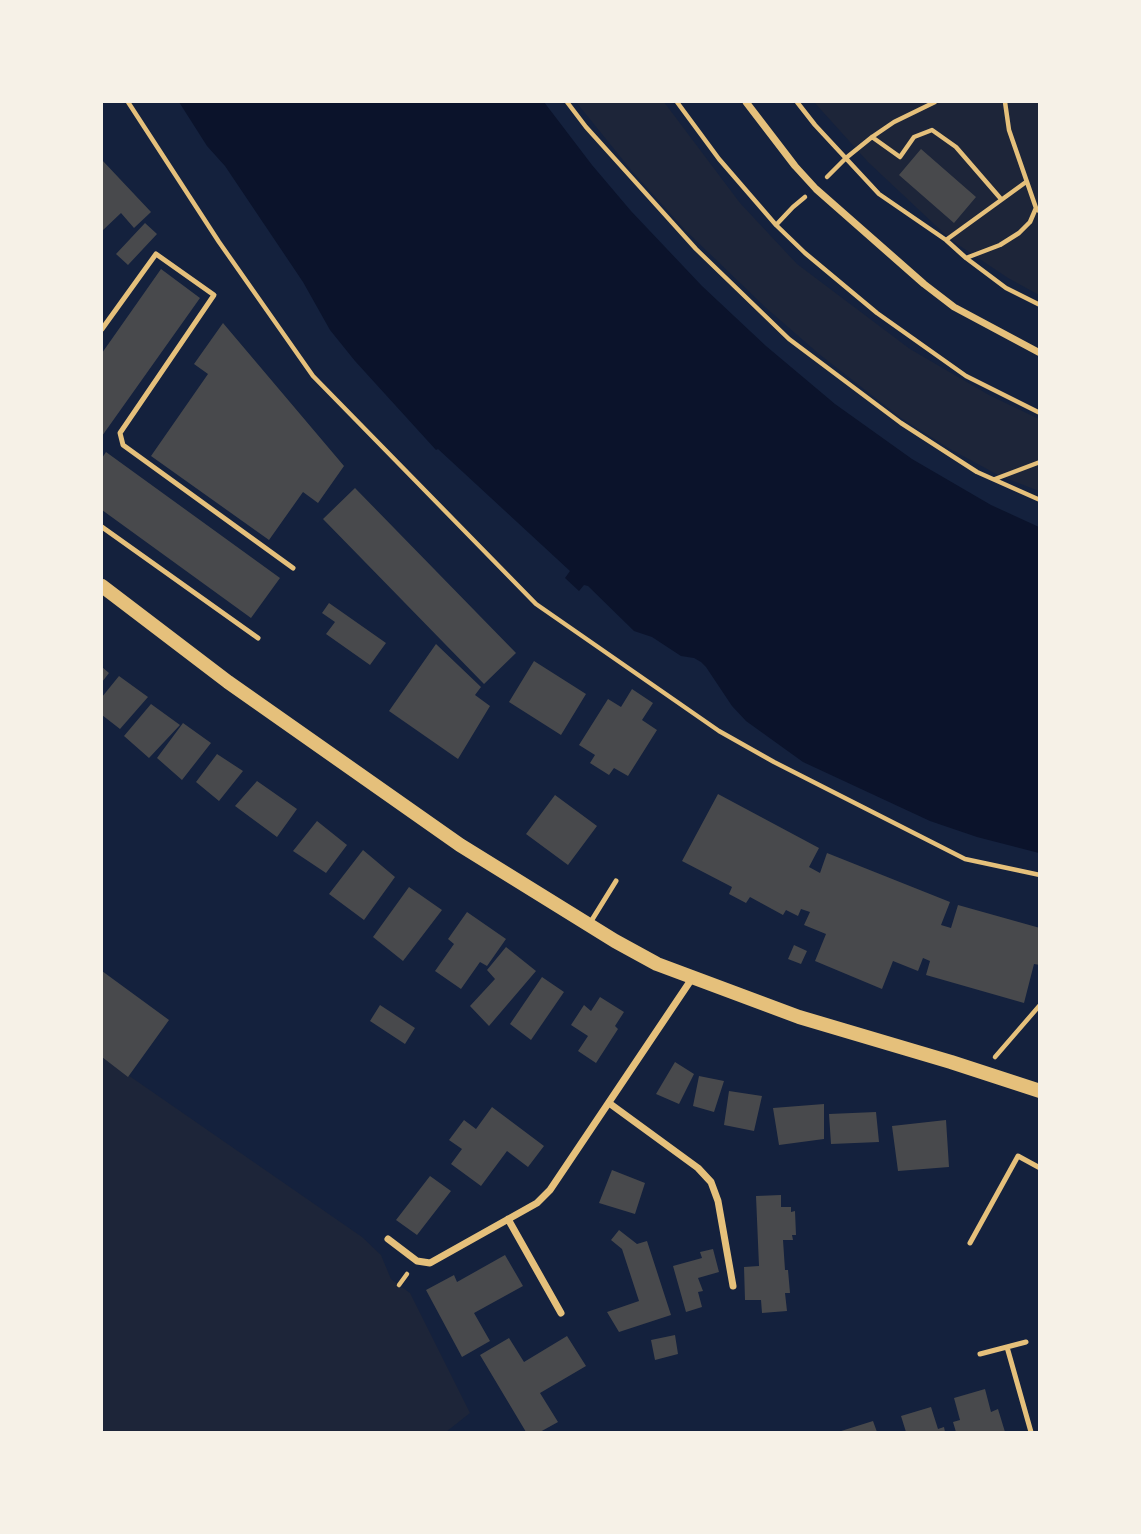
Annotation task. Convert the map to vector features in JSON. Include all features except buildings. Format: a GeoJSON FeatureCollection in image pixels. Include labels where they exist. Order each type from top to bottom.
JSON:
{"type":"FeatureCollection","features":[{"type":"Feature","properties":{"kind":"main road"},"geometry":{"type":"LineString","coordinates":[[102,586],[228,682],[460,845],[588,925],[657,964],[799,1017],[1040,1091]]}},
{"type":"Feature","properties":{"kind":"street"},"geometry":{"type":"LineString","coordinates":[[746,102],[816,189],[924,285],[989,327],[1040,353]]}},
{"type":"Feature","properties":{"kind":"street"},"geometry":{"type":"LineString","coordinates":[[388,1239],[417,1261],[430,1264],[537,1203],[550,1190],[693,977]]}},
{"type":"Feature","properties":{"kind":"street"},"geometry":{"type":"LineString","coordinates":[[609,1102],[698,1168],[711,1182],[718,1201],[733,1286]]}},
{"type":"Feature","properties":{"kind":"street"},"geometry":{"type":"LineString","coordinates":[[508,1219],[561,1313]]}},
{"type":"Feature","properties":{"kind":"lane"},"geometry":{"type":"LineString","coordinates":[[102,329],[156,254],[214,295],[120,433],[123,445],[293,568]]}},
{"type":"Feature","properties":{"kind":"lane"},"geometry":{"type":"LineString","coordinates":[[102,527],[258,638]]}},
{"type":"Feature","properties":{"kind":"lane"},"geometry":{"type":"LineString","coordinates":[[588,925],[616,881]]}},
{"type":"Feature","properties":{"kind":"lane"},"geometry":{"type":"LineString","coordinates":[[970,1243],[1018,1156],[1040,1168]]}},
{"type":"Feature","properties":{"kind":"lane"},"geometry":{"type":"LineString","coordinates":[[980,1354],[1026,1342]]}},
{"type":"Feature","properties":{"kind":"lane"},"geometry":{"type":"LineString","coordinates":[[1007,1347],[1031,1433]]}},
{"type":"Feature","properties":{"kind":"path"},"geometry":{"type":"LineString","coordinates":[[128,102],[219,242],[313,376],[536,604],[719,730],[774,762],[965,859],[1040,876]]}},
{"type":"Feature","properties":{"kind":"path"},"geometry":{"type":"LineString","coordinates":[[567,102],[586,127],[696,249],[789,339],[901,424],[977,472],[1040,500]]}},
{"type":"Feature","properties":{"kind":"path"},"geometry":{"type":"LineString","coordinates":[[677,102],[719,159],[776,225],[805,253],[877,313],[966,376],[1040,413]]}},
{"type":"Feature","properties":{"kind":"path"},"geometry":{"type":"LineString","coordinates":[[797,102],[879,194],[946,240],[1006,288],[1040,305]]}},
{"type":"Feature","properties":{"kind":"path"},"geometry":{"type":"LineString","coordinates":[[776,225],[872,137],[894,122],[935,102]]}},
{"type":"Feature","properties":{"kind":"path"},"geometry":{"type":"LineString","coordinates":[[966,258],[1000,245],[1019,233],[1038,210],[1009,130],[1005,102]]}},
{"type":"Feature","properties":{"kind":"path"},"geometry":{"type":"LineString","coordinates":[[872,137],[900,157],[914,137],[932,130],[956,147],[1001,199]]}},
{"type":"Feature","properties":{"kind":"path"},"geometry":{"type":"LineString","coordinates":[[946,240],[1026,182]]}},
{"type":"Feature","properties":{"kind":"path"},"geometry":{"type":"LineString","coordinates":[[994,480],[1040,462]]}},
{"type":"Feature","properties":{"kind":"path"},"geometry":{"type":"LineString","coordinates":[[995,1057],[1040,1005]]}},
{"type":"Feature","properties":{"kind":"shaded area"},"geometry":{"type":"Polygon","coordinates":[[[179,102],[544,102],[631,211],[702,286],[766,346],[835,404],[912,459],[991,505],[1039,527],[1039,853],[977,837],[930,821],[803,762],[746,721],[701,662],[681,656],[652,637],[634,631],[588,586],[584,585],[579,591],[565,578],[570,571],[436,450],[355,361],[330,330],[303,282],[179,102]]]}},
{"type":"Feature","properties":{"kind":"shaded area"},"geometry":{"type":"Polygon","coordinates":[[[576,102],[664,102],[740,203],[797,264],[910,349],[989,395],[1039,419],[1039,491],[1000,476],[950,449],[901,418],[819,354],[765,307],[685,230],[631,170],[576,102]]]}},
{"type":"Feature","properties":{"kind":"shaded area"},"geometry":{"type":"Polygon","coordinates":[[[814,102],[1039,102],[1039,295],[951,240],[868,162],[814,102]]]}},
{"type":"Feature","properties":{"kind":"shaded area"},"geometry":{"type":"Polygon","coordinates":[[[102,1057],[362,1237],[381,1255],[391,1279],[410,1293],[470,1413],[446,1432],[102,1432],[102,1057]]]}}]}
